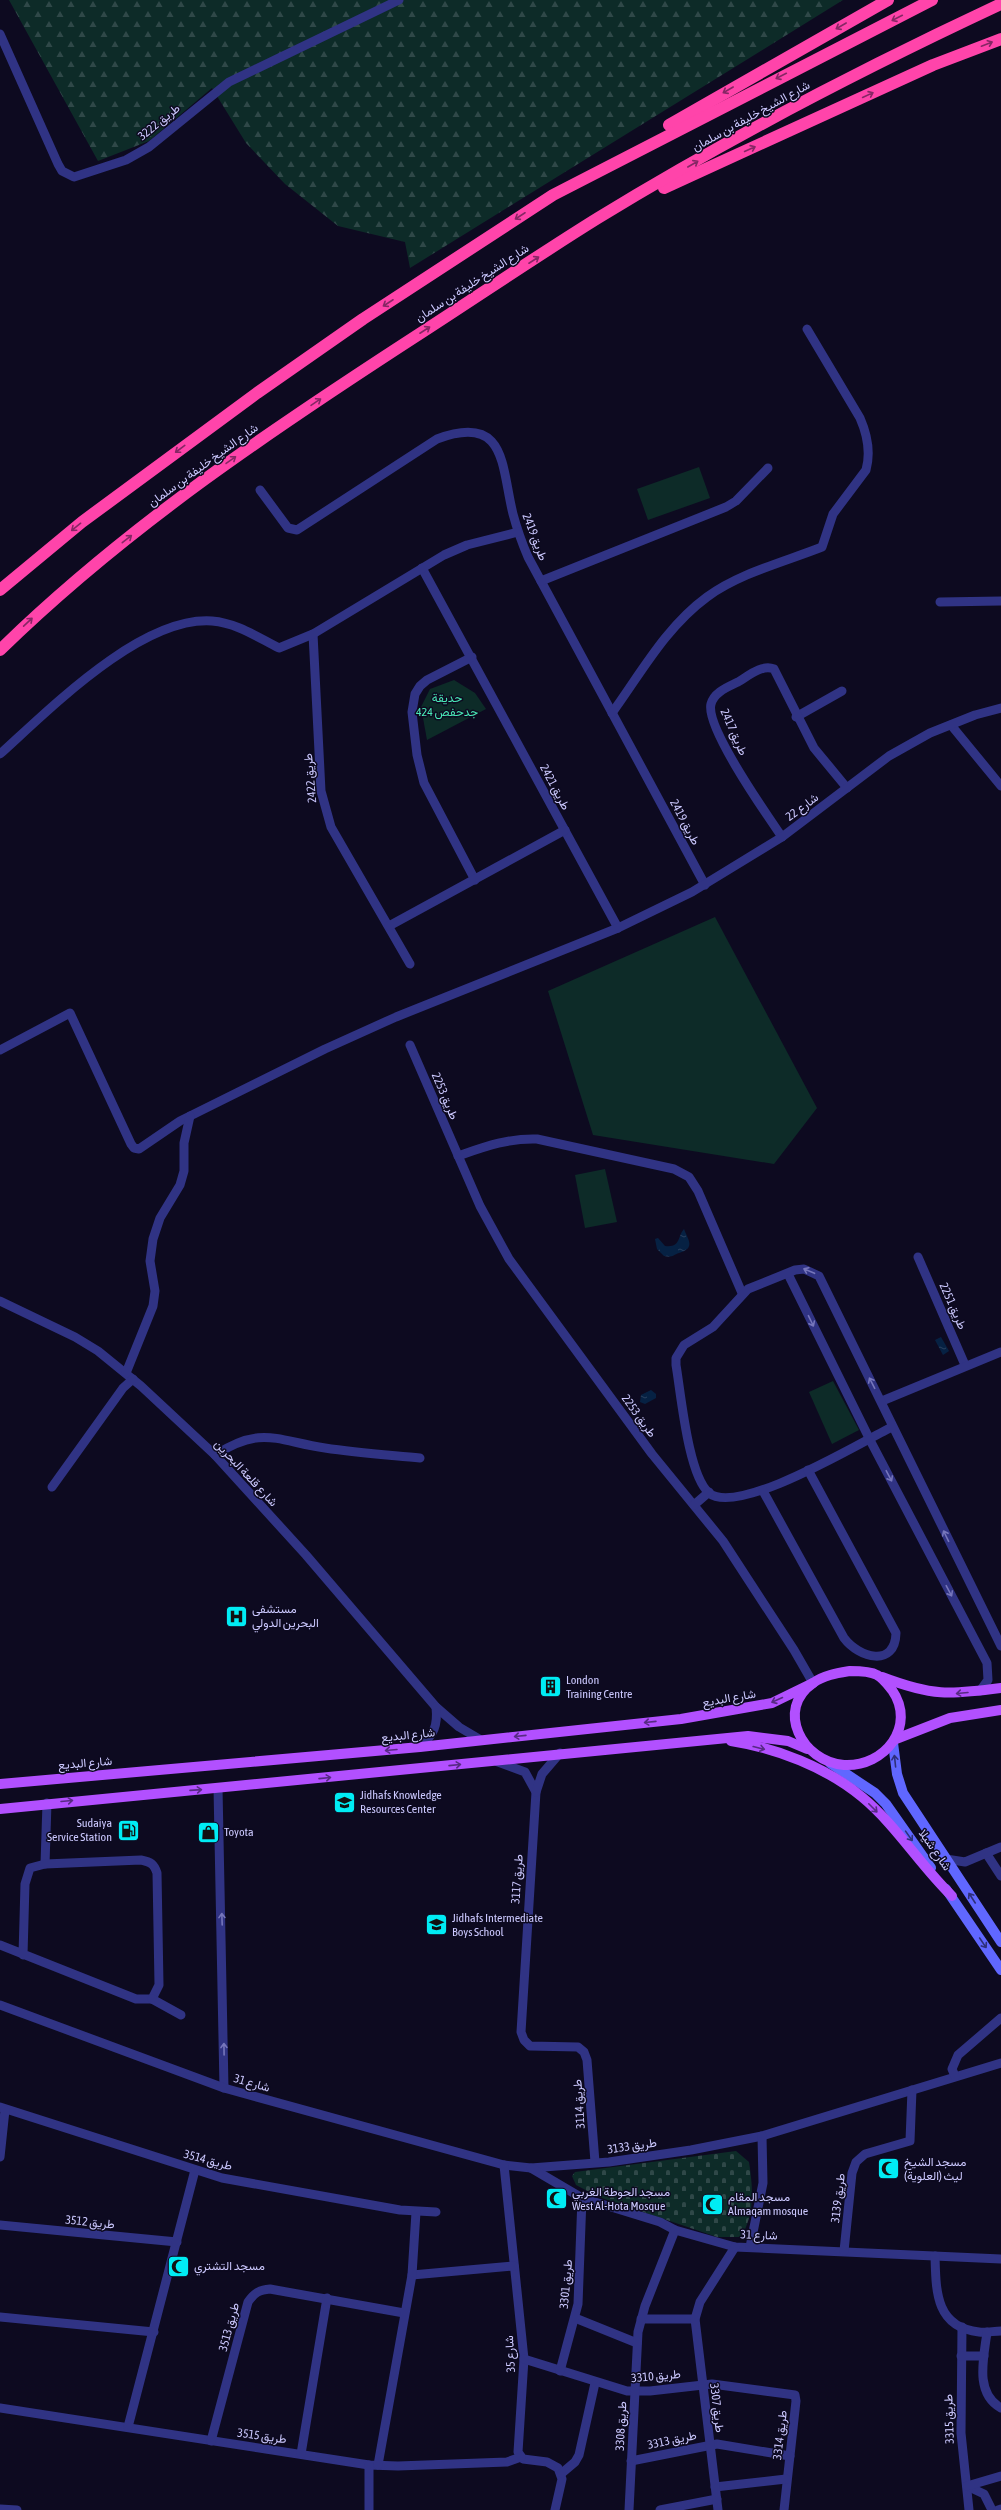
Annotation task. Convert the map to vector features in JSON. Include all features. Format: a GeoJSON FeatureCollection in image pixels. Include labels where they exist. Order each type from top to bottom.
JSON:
{"type":"FeatureCollection","features":[{"type":"Feature","properties":{"kind":"highway"},"geometry":{"type":"LineString","coordinates":[[553,195],[722,94],[888,0]]}},
{"type":"Feature","properties":{"kind":"highway","name":"شارع الشيخ خليفة بن سلمان"},"geometry":{"type":"LineString","coordinates":[[0,590],[82,522],[257,393],[363,318],[553,195],[932,0]]}},
{"type":"Feature","properties":{"kind":"highway","name":"شارع الشيخ خليفة بن سلمان"},"geometry":{"type":"LineString","coordinates":[[0,650],[31,620],[103,557],[214,472],[384,357],[600,218],[761,124],[1001,4]]}},
{"type":"Feature","properties":{"kind":"highway"},"geometry":{"type":"LineString","coordinates":[[600,218],[933,65],[1001,39]]}},
{"type":"Feature","properties":{"kind":"main road"},"geometry":{"type":"LineString","coordinates":[[807,1749],[798,1730],[795,1715],[800,1700],[812,1683],[837,1673],[864,1672],[925,1692],[940,1694],[1001,1688]]}},
{"type":"Feature","properties":{"kind":"main road"},"geometry":{"type":"LineString","coordinates":[[877,1675],[888,1684],[901,1708],[901,1725],[894,1741]]}},
{"type":"Feature","properties":{"kind":"main road","name":"شارع البديع"},"geometry":{"type":"LineString","coordinates":[[0,1784],[420,1747],[682,1719],[740,1710],[772,1703],[812,1683]]}},
{"type":"Feature","properties":{"kind":"main road"},"geometry":{"type":"LineString","coordinates":[[0,1809],[47,1803],[218,1788],[560,1753],[721,1740],[748,1736],[788,1741],[807,1749],[830,1763],[845,1765],[863,1763],[875,1757],[894,1741],[950,1718],[1001,1710]]}},
{"type":"Feature","properties":{"kind":"main road"},"geometry":{"type":"LineString","coordinates":[[721,1740],[785,1755],[846,1786],[878,1813],[932,1877],[952,1896]]}},
{"type":"Feature","properties":{"kind":"main road","name":"شارع شيلا"},"geometry":{"type":"LineString","coordinates":[[894,1741],[898,1783],[1001,1942]]}},
{"type":"Feature","properties":{"kind":"main road","name":"شارع شيلا"},"geometry":{"type":"LineString","coordinates":[[830,1763],[875,1793],[886,1804],[952,1896],[1001,1970]]}},
{"type":"Feature","properties":{"kind":"street","name":"طريق 3222"},"geometry":{"type":"LineString","coordinates":[[0,34],[58,164],[62,171],[74,177],[132,157],[167,134],[212,94],[229,82],[399,0]]}},
{"type":"Feature","properties":{"kind":"street"},"geometry":{"type":"LineString","coordinates":[[612,713],[664,639],[683,617],[708,597],[753,574],[822,547],[834,514],[866,470],[868,445],[863,425],[808,329]]}},
{"type":"Feature","properties":{"kind":"street","name":"طريق 2419"},"geometry":{"type":"LineString","coordinates":[[260,490],[288,528],[297,530],[429,443],[454,434],[474,433],[488,438],[500,452],[518,532],[541,581],[705,885]]}},
{"type":"Feature","properties":{"kind":"street"},"geometry":{"type":"LineString","coordinates":[[541,581],[726,507],[736,501],[768,468]]}},
{"type":"Feature","properties":{"kind":"street"},"geometry":{"type":"LineString","coordinates":[[0,754],[94,670],[140,643],[167,630],[192,622],[212,621],[247,630],[279,648],[313,634],[422,568],[467,545],[518,532]]}},
{"type":"Feature","properties":{"kind":"street","name":"طريق 2421"},"geometry":{"type":"LineString","coordinates":[[422,568],[472,657],[618,928]]}},
{"type":"Feature","properties":{"kind":"street"},"geometry":{"type":"LineString","coordinates":[[940,602],[1001,602]]}},
{"type":"Feature","properties":{"kind":"street","name":"طريق 2422"},"geometry":{"type":"LineString","coordinates":[[313,634],[321,791],[325,809],[331,827],[410,964]]}},
{"type":"Feature","properties":{"kind":"street"},"geometry":{"type":"LineString","coordinates":[[472,657],[427,680],[420,686],[415,694],[412,712],[417,755],[424,783],[475,880]]}},
{"type":"Feature","properties":{"kind":"street","name":"طريق 2417"},"geometry":{"type":"LineString","coordinates":[[782,837],[733,761],[711,715],[710,707],[713,698],[720,691],[768,667],[778,674],[796,717],[814,748],[847,788]]}},
{"type":"Feature","properties":{"kind":"street"},"geometry":{"type":"LineString","coordinates":[[796,717],[842,691]]}},
{"type":"Feature","properties":{"kind":"street","name":"شارع 22"},"geometry":{"type":"LineString","coordinates":[[0,1050],[70,1013],[134,1148],[144,1147],[161,1133],[190,1116],[289,1065],[360,1032],[618,928],[705,885],[782,837],[889,756],[951,725],[1001,708]]}},
{"type":"Feature","properties":{"kind":"street"},"geometry":{"type":"LineString","coordinates":[[951,725],[1001,786]]}},
{"type":"Feature","properties":{"kind":"street"},"geometry":{"type":"LineString","coordinates":[[389,926],[565,830]]}},
{"type":"Feature","properties":{"kind":"street","name":"طريق 2253"},"geometry":{"type":"LineString","coordinates":[[410,1045],[480,1206],[509,1259],[652,1454],[724,1541],[794,1650],[812,1683]]}},
{"type":"Feature","properties":{"kind":"street"},"geometry":{"type":"LineString","coordinates":[[52,1487],[130,1376],[153,1306],[155,1291],[150,1261],[152,1239],[160,1218],[180,1185],[184,1171],[184,1143],[190,1116]]}},
{"type":"Feature","properties":{"kind":"street"},"geometry":{"type":"LineString","coordinates":[[458,1156],[491,1144],[517,1138],[537,1139],[674,1169],[689,1177],[698,1191],[742,1293]]}},
{"type":"Feature","properties":{"kind":"street","name":"طريق 2251"},"geometry":{"type":"LineString","coordinates":[[918,1257],[965,1365]]}},
{"type":"Feature","properties":{"kind":"street"},"geometry":{"type":"LineString","coordinates":[[892,1427],[763,1491],[726,1499],[709,1492],[698,1476],[692,1457],[676,1358],[684,1344],[719,1322],[742,1293],[804,1269],[818,1276],[882,1401],[892,1427],[1001,1646]]}},
{"type":"Feature","properties":{"kind":"street"},"geometry":{"type":"LineString","coordinates":[[788,1274],[869,1438],[987,1663],[988,1680],[980,1691]]}},
{"type":"Feature","properties":{"kind":"street","name":"شارع قلعة البحرين"},"geometry":{"type":"LineString","coordinates":[[0,1301],[75,1337],[130,1376],[215,1455],[306,1555],[436,1707],[459,1727],[481,1740]]}},
{"type":"Feature","properties":{"kind":"street"},"geometry":{"type":"LineString","coordinates":[[882,1401],[965,1365],[1001,1352]]}},
{"type":"Feature","properties":{"kind":"street"},"geometry":{"type":"LineString","coordinates":[[215,1455],[239,1442],[269,1436],[325,1448],[420,1458]]}},
{"type":"Feature","properties":{"kind":"street"},"geometry":{"type":"LineString","coordinates":[[763,1491],[844,1638],[858,1652],[867,1656],[880,1656],[891,1650],[896,1642],[896,1633],[808,1470]]}},
{"type":"Feature","properties":{"kind":"street"},"geometry":{"type":"LineString","coordinates":[[694,1505],[709,1492]]}},
{"type":"Feature","properties":{"kind":"street"},"geometry":{"type":"LineString","coordinates":[[420,1747],[432,1737],[436,1728],[436,1707]]}},
{"type":"Feature","properties":{"kind":"street"},"geometry":{"type":"LineString","coordinates":[[536,1792],[542,1774],[560,1753]]}},
{"type":"Feature","properties":{"kind":"street"},"geometry":{"type":"LineString","coordinates":[[493,1761],[505,1763],[525,1772],[536,1792]]}},
{"type":"Feature","properties":{"kind":"street"},"geometry":{"type":"LineString","coordinates":[[218,1788],[224,2088]]}},
{"type":"Feature","properties":{"kind":"street","name":"طريق 3117"},"geometry":{"type":"LineString","coordinates":[[536,1792],[521,2032],[524,2040],[530,2046],[578,2047]]}},
{"type":"Feature","properties":{"kind":"street"},"geometry":{"type":"LineString","coordinates":[[45,1864],[47,1803]]}},
{"type":"Feature","properties":{"kind":"street"},"geometry":{"type":"LineString","coordinates":[[946,1859],[965,1862],[1001,1846]]}},
{"type":"Feature","properties":{"kind":"street"},"geometry":{"type":"LineString","coordinates":[[986,1853],[1001,1876]]}},
{"type":"Feature","properties":{"kind":"street"},"geometry":{"type":"LineString","coordinates":[[23,1954],[27,1874],[30,1868],[45,1864],[141,1860],[150,1862],[155,1866],[157,1873],[159,1985],[156,1994],[152,1999]]}},
{"type":"Feature","properties":{"kind":"street"},"geometry":{"type":"LineString","coordinates":[[959,1878],[965,1862]]}},
{"type":"Feature","properties":{"kind":"street"},"geometry":{"type":"LineString","coordinates":[[0,1944],[136,1999],[152,1999],[181,2015]]}},
{"type":"Feature","properties":{"kind":"street","name":"شارع 31"},"geometry":{"type":"LineString","coordinates":[[0,2005],[224,2088],[504,2165]]}},
{"type":"Feature","properties":{"kind":"street"},"geometry":{"type":"LineString","coordinates":[[955,2076],[952,2069],[958,2055],[1001,2018]]}},
{"type":"Feature","properties":{"kind":"street","name":"طريق 3114"},"geometry":{"type":"LineString","coordinates":[[578,2047],[584,2052],[587,2060],[595,2162]]}},
{"type":"Feature","properties":{"kind":"street","name":"طريق 3133"},"geometry":{"type":"LineString","coordinates":[[504,2165],[531,2168],[595,2162],[691,2150],[762,2136],[1001,2063]]}},
{"type":"Feature","properties":{"kind":"street","name":"طريق 3139"},"geometry":{"type":"LineString","coordinates":[[844,2251],[853,2167],[865,2154],[910,2141],[912,2090]]}},
{"type":"Feature","properties":{"kind":"street"},"geometry":{"type":"LineString","coordinates":[[0,2157],[3,2108]]}},
{"type":"Feature","properties":{"kind":"street","name":"طريق 3514"},"geometry":{"type":"LineString","coordinates":[[3,2108],[222,2178],[416,2212],[436,2212]]}},
{"type":"Feature","properties":{"kind":"street"},"geometry":{"type":"LineString","coordinates":[[750,2247],[763,2183],[762,2136]]}},
{"type":"Feature","properties":{"kind":"street","name":"شارع 35"},"geometry":{"type":"LineString","coordinates":[[504,2165],[524,2359],[518,2449],[521,2457]]}},
{"type":"Feature","properties":{"kind":"street","name":"شارع 31"},"geometry":{"type":"LineString","coordinates":[[531,2168],[582,2198],[660,2222],[675,2230],[735,2247],[1001,2259]]}},
{"type":"Feature","properties":{"kind":"street"},"geometry":{"type":"LineString","coordinates":[[128,2427],[195,2170]]}},
{"type":"Feature","properties":{"kind":"street","name":"طريق 3301"},"geometry":{"type":"LineString","coordinates":[[560,2371],[575,2318],[580,2290],[582,2198]]}},
{"type":"Feature","properties":{"kind":"street"},"geometry":{"type":"LineString","coordinates":[[369,2510],[374,2465],[412,2275],[416,2212]]}},
{"type":"Feature","properties":{"kind":"street","name":"طريق 3512"},"geometry":{"type":"LineString","coordinates":[[0,2225],[177,2242]]}},
{"type":"Feature","properties":{"kind":"street","name":"طريق 3308"},"geometry":{"type":"LineString","coordinates":[[629,2510],[637,2343],[641,2319],[675,2230]]}},
{"type":"Feature","properties":{"kind":"street","name":"طريق 3307"},"geometry":{"type":"LineString","coordinates":[[718,2510],[695,2319],[700,2302],[735,2247]]}},
{"type":"Feature","properties":{"kind":"street"},"geometry":{"type":"LineString","coordinates":[[935,2256],[937,2293],[940,2304],[946,2314],[962,2327],[987,2332],[1001,2331]]}},
{"type":"Feature","properties":{"kind":"street"},"geometry":{"type":"LineString","coordinates":[[412,2275],[514,2266]]}},
{"type":"Feature","properties":{"kind":"street","name":"طريق 3513"},"geometry":{"type":"LineString","coordinates":[[211,2441],[248,2302],[253,2294],[270,2288],[404,2313]]}},
{"type":"Feature","properties":{"kind":"street"},"geometry":{"type":"LineString","coordinates":[[301,2454],[327,2298]]}},
{"type":"Feature","properties":{"kind":"street"},"geometry":{"type":"LineString","coordinates":[[0,2317],[154,2332]]}},
{"type":"Feature","properties":{"kind":"street"},"geometry":{"type":"LineString","coordinates":[[575,2318],[637,2343]]}},
{"type":"Feature","properties":{"kind":"street"},"geometry":{"type":"LineString","coordinates":[[641,2319],[695,2319]]}},
{"type":"Feature","properties":{"kind":"street","name":"طريق 3315"},"geometry":{"type":"LineString","coordinates":[[962,2327],[961,2433],[970,2510]]}},
{"type":"Feature","properties":{"kind":"street"},"geometry":{"type":"LineString","coordinates":[[987,2332],[984,2356],[984,2385],[990,2398],[1001,2408]]}},
{"type":"Feature","properties":{"kind":"street"},"geometry":{"type":"LineString","coordinates":[[961,2356],[984,2356]]}},
{"type":"Feature","properties":{"kind":"street","name":"طريق 3310"},"geometry":{"type":"LineString","coordinates":[[524,2359],[595,2383],[634,2392],[702,2384],[795,2395]]}},
{"type":"Feature","properties":{"kind":"street"},"geometry":{"type":"LineString","coordinates":[[562,2473],[575,2462],[579,2455],[595,2383]]}},
{"type":"Feature","properties":{"kind":"street","name":"طريق 3314"},"geometry":{"type":"LineString","coordinates":[[784,2510],[786,2479],[796,2401],[795,2395]]}},
{"type":"Feature","properties":{"kind":"street","name":"طريق 3515"},"geometry":{"type":"LineString","coordinates":[[0,2408],[374,2465],[507,2462],[521,2457]]}},
{"type":"Feature","properties":{"kind":"street","name":"طريق 3313"},"geometry":{"type":"LineString","coordinates":[[631,2461],[710,2445],[725,2445],[790,2456]]}},
{"type":"Feature","properties":{"kind":"street"},"geometry":{"type":"LineString","coordinates":[[521,2457],[554,2464],[562,2473],[555,2510]]}},
{"type":"Feature","properties":{"kind":"street"},"geometry":{"type":"LineString","coordinates":[[967,2486],[1001,2476]]}},
{"type":"Feature","properties":{"kind":"street"},"geometry":{"type":"LineString","coordinates":[[715,2487],[786,2479]]}},
{"type":"Feature","properties":{"kind":"street"},"geometry":{"type":"LineString","coordinates":[[967,2486],[984,2494],[992,2510]]}},
{"type":"Feature","properties":{"kind":"street"},"geometry":{"type":"LineString","coordinates":[[660,2510],[717,2499]]}},
{"type":"Feature","properties":{"kind":"street"},"geometry":{"type":"LineString","coordinates":[[0,2509],[17,2510]]}},
{"type":"Feature","properties":{"kind":"green space"},"geometry":{"type":"Polygon","coordinates":[[[9,0],[843,0],[410,268],[405,242],[338,226],[285,184],[246,143],[212,88],[149,141],[98,161],[9,0]]]}},
{"type":"Feature","properties":{"kind":"green space"},"geometry":{"type":"Polygon","coordinates":[[[699,467],[710,498],[648,520],[637,489],[699,467]]]}},
{"type":"Feature","properties":{"kind":"green space","name":"حديقة جدحفص 424"},"geometry":{"type":"Polygon","coordinates":[[[454,680],[475,693],[486,709],[427,740],[421,707],[430,689],[454,680]]]}},
{"type":"Feature","properties":{"kind":"green space"},"geometry":{"type":"Polygon","coordinates":[[[715,917],[817,1108],[774,1164],[593,1135],[548,991],[715,917]]]}},
{"type":"Feature","properties":{"kind":"green space"},"geometry":{"type":"Polygon","coordinates":[[[605,1169],[617,1222],[585,1228],[575,1175],[605,1169]]]}},
{"type":"Feature","properties":{"kind":"green space"},"geometry":{"type":"Polygon","coordinates":[[[833,1381],[859,1430],[832,1444],[809,1392],[833,1381]]]}},
{"type":"Feature","properties":{"kind":"green space"},"geometry":{"type":"Polygon","coordinates":[[[736,2151],[749,2162],[752,2191],[749,2219],[741,2237],[717,2237],[599,2197],[576,2185],[572,2176],[575,2172],[736,2151]]]}},
{"type":"Feature","properties":{"kind":"water"},"geometry":{"type":"Polygon","coordinates":[[[684,1229],[689,1240],[688,1249],[669,1257],[664,1256],[657,1249],[655,1239],[658,1238],[665,1246],[674,1245],[678,1241],[684,1229]]]}},
{"type":"Feature","properties":{"kind":"water"},"geometry":{"type":"Polygon","coordinates":[[[941,1337],[949,1351],[943,1355],[935,1340],[941,1337]]]}},
{"type":"Feature","properties":{"kind":"water"},"geometry":{"type":"Polygon","coordinates":[[[651,1390],[656,1394],[656,1398],[645,1404],[640,1402],[641,1395],[651,1390]]]}},
{"type":"Feature","properties":{"kind":"place","name":"مستشفى البحرين الدولي"},"geometry":{"type":"Point","coordinates":[237,1616]}},
{"type":"Feature","properties":{"kind":"place","name":"London Training Centre"},"geometry":{"type":"Point","coordinates":[550,1687]}},
{"type":"Feature","properties":{"kind":"place","name":"Jidhafs Knowledge Resources Center"},"geometry":{"type":"Point","coordinates":[344,1802]}},
{"type":"Feature","properties":{"kind":"place","name":"Sudaiya Service Station"},"geometry":{"type":"Point","coordinates":[128,1830]}},
{"type":"Feature","properties":{"kind":"place","name":"Toyota"},"geometry":{"type":"Point","coordinates":[209,1832]}},
{"type":"Feature","properties":{"kind":"place","name":"Jidhafs Intermediate Boys School"},"geometry":{"type":"Point","coordinates":[436,1925]}},
{"type":"Feature","properties":{"kind":"place","name":"مسجد الشيخ ليث (العلوية)"},"geometry":{"type":"Point","coordinates":[889,2169]}},
{"type":"Feature","properties":{"kind":"place","name":"مسجد الحوطة الغربي West Al-Hota Mosque"},"geometry":{"type":"Point","coordinates":[556,2199]}},
{"type":"Feature","properties":{"kind":"place","name":"مسجد المقام Almaqam mosque"},"geometry":{"type":"Point","coordinates":[713,2204]}},
{"type":"Feature","properties":{"kind":"place","name":"مسجد التشتري"},"geometry":{"type":"Point","coordinates":[179,2266]}}]}
